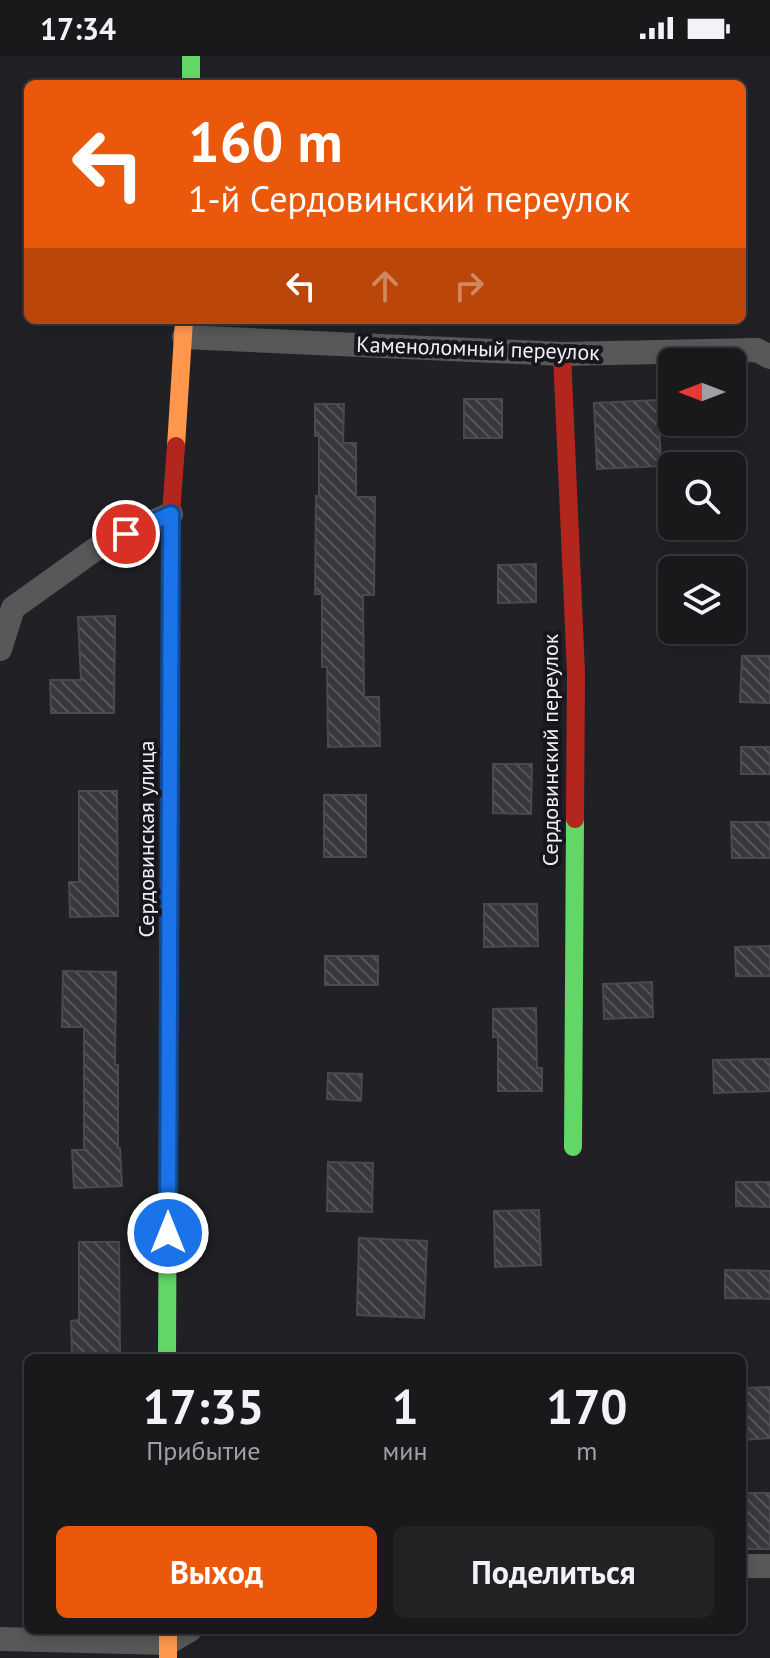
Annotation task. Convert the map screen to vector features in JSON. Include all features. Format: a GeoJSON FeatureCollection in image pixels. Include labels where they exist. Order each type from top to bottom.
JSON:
{"type":"FeatureCollection","features":[{"type":"Feature","properties":{"kind":"street"},"geometry":{"type":"LineString","coordinates":[[191,56],[191,80]]}},
{"type":"Feature","properties":{"kind":"street","name":"Каменоломный переулок"},"geometry":{"type":"LineString","coordinates":[[184,328],[562,354],[757,350],[770,357]]}},
{"type":"Feature","properties":{"kind":"street","name":"Сердовинская улица"},"geometry":{"type":"LineString","coordinates":[[167,1354],[171,514],[184,328]]}},
{"type":"Feature","properties":{"kind":"street","name":"Сердовинский переулок"},"geometry":{"type":"LineString","coordinates":[[562,354],[576,673],[573,1147]]}},
{"type":"Feature","properties":{"kind":"street"},"geometry":{"type":"LineString","coordinates":[[0,649],[13,608],[104,543],[171,514]]}},
{"type":"Feature","properties":{"kind":"street"},"geometry":{"type":"LineString","coordinates":[[746,1566],[770,1566]]}},
{"type":"Feature","properties":{"kind":"street"},"geometry":{"type":"LineString","coordinates":[[0,1639],[168,1644]]}},
{"type":"Feature","properties":{"kind":"building"},"geometry":{"type":"Polygon","coordinates":[[[464,399],[502,399],[502,438],[464,438],[464,399]]]}},
{"type":"Feature","properties":{"kind":"building"},"geometry":{"type":"Polygon","coordinates":[[[658,400],[658,466],[597,469],[594,403],[658,400]]]}},
{"type":"Feature","properties":{"kind":"building"},"geometry":{"type":"Polygon","coordinates":[[[315,404],[344,404],[343,443],[356,443],[356,497],[375,497],[374,595],[363,595],[364,697],[379,697],[380,746],[328,747],[327,667],[322,667],[322,594],[315,594],[319,436],[315,436],[315,404]]]}},
{"type":"Feature","properties":{"kind":"building"},"geometry":{"type":"Polygon","coordinates":[[[536,564],[536,602],[498,603],[498,565],[536,564]]]}},
{"type":"Feature","properties":{"kind":"building"},"geometry":{"type":"Polygon","coordinates":[[[115,616],[114,713],[51,713],[50,680],[81,680],[78,617],[115,616]]]}},
{"type":"Feature","properties":{"kind":"building"},"geometry":{"type":"Polygon","coordinates":[[[742,656],[770,656],[770,703],[740,702],[742,656]]]}},
{"type":"Feature","properties":{"kind":"building"},"geometry":{"type":"Polygon","coordinates":[[[741,747],[770,747],[770,774],[741,774],[741,747]]]}},
{"type":"Feature","properties":{"kind":"building"},"geometry":{"type":"Polygon","coordinates":[[[493,764],[532,764],[531,814],[493,813],[493,764]]]}},
{"type":"Feature","properties":{"kind":"building"},"geometry":{"type":"Polygon","coordinates":[[[79,791],[117,791],[118,916],[70,917],[69,882],[79,882],[79,791]]]}},
{"type":"Feature","properties":{"kind":"building"},"geometry":{"type":"Polygon","coordinates":[[[324,795],[366,795],[366,857],[324,857],[324,795]]]}},
{"type":"Feature","properties":{"kind":"building"},"geometry":{"type":"Polygon","coordinates":[[[731,822],[770,822],[770,858],[732,858],[731,822]]]}},
{"type":"Feature","properties":{"kind":"building"},"geometry":{"type":"Polygon","coordinates":[[[484,904],[537,904],[538,946],[484,947],[484,904]]]}},
{"type":"Feature","properties":{"kind":"building"},"geometry":{"type":"Polygon","coordinates":[[[770,946],[770,976],[736,976],[735,947],[770,946]]]}},
{"type":"Feature","properties":{"kind":"building"},"geometry":{"type":"Polygon","coordinates":[[[325,956],[378,956],[378,985],[325,985],[325,956]]]}},
{"type":"Feature","properties":{"kind":"building"},"geometry":{"type":"Polygon","coordinates":[[[63,971],[116,972],[115,1065],[118,1065],[118,1148],[122,1186],[74,1188],[72,1150],[84,1150],[84,1027],[62,1027],[63,971]]]}},
{"type":"Feature","properties":{"kind":"building"},"geometry":{"type":"Polygon","coordinates":[[[652,982],[653,1017],[604,1019],[603,984],[652,982]]]}},
{"type":"Feature","properties":{"kind":"building"},"geometry":{"type":"Polygon","coordinates":[[[536,1008],[537,1068],[542,1068],[542,1091],[498,1091],[498,1037],[493,1037],[493,1009],[536,1008]]]}},
{"type":"Feature","properties":{"kind":"building"},"geometry":{"type":"Polygon","coordinates":[[[770,1059],[770,1091],[714,1093],[713,1060],[770,1059]]]}},
{"type":"Feature","properties":{"kind":"building"},"geometry":{"type":"Polygon","coordinates":[[[328,1073],[362,1074],[361,1101],[327,1099],[328,1073]]]}},
{"type":"Feature","properties":{"kind":"building"},"geometry":{"type":"Polygon","coordinates":[[[328,1162],[373,1163],[372,1212],[327,1211],[328,1162]]]}},
{"type":"Feature","properties":{"kind":"building"},"geometry":{"type":"Polygon","coordinates":[[[736,1182],[770,1182],[770,1207],[736,1206],[736,1182]]]}},
{"type":"Feature","properties":{"kind":"building"},"geometry":{"type":"Polygon","coordinates":[[[539,1210],[541,1265],[495,1267],[494,1211],[539,1210]]]}},
{"type":"Feature","properties":{"kind":"building"},"geometry":{"type":"Polygon","coordinates":[[[359,1238],[427,1241],[424,1318],[357,1315],[359,1238]]]}},
{"type":"Feature","properties":{"kind":"building"},"geometry":{"type":"Polygon","coordinates":[[[79,1242],[119,1242],[120,1354],[72,1354],[71,1321],[79,1320],[79,1242]]]}},
{"type":"Feature","properties":{"kind":"building"},"geometry":{"type":"Polygon","coordinates":[[[725,1270],[770,1271],[770,1299],[725,1298],[725,1270]]]}},
{"type":"Feature","properties":{"kind":"building"},"geometry":{"type":"Polygon","coordinates":[[[770,1387],[770,1438],[746,1440],[746,1388],[770,1387]]]}},
{"type":"Feature","properties":{"kind":"building"},"geometry":{"type":"Polygon","coordinates":[[[746,1493],[770,1493],[770,1549],[746,1549],[746,1493]]]}},
{"type":"Feature","properties":{"kind":"traffic: fast"},"geometry":{"type":"LineString","coordinates":[[191,56],[191,80]]}},
{"type":"Feature","properties":{"kind":"traffic: fast"},"geometry":{"type":"LineString","coordinates":[[573,1147],[575,819]]}},
{"type":"Feature","properties":{"kind":"traffic: fast"},"geometry":{"type":"LineString","coordinates":[[167,1354],[169,906]]}},
{"type":"Feature","properties":{"kind":"traffic: slow"},"geometry":{"type":"LineString","coordinates":[[176,446],[184,324]]}},
{"type":"Feature","properties":{"kind":"traffic: slow"},"geometry":{"type":"LineString","coordinates":[[168,1634],[168,1658]]}},
{"type":"Feature","properties":{"kind":"traffic: jam"},"geometry":{"type":"LineString","coordinates":[[562,354],[576,673],[575,819]]}},
{"type":"Feature","properties":{"kind":"traffic: jam"},"geometry":{"type":"LineString","coordinates":[[169,906],[171,514],[176,446]]}},
{"type":"Feature","properties":{"kind":"route"},"geometry":{"type":"LineString","coordinates":[[126,534],[171,514],[168,1233]]}}]}
